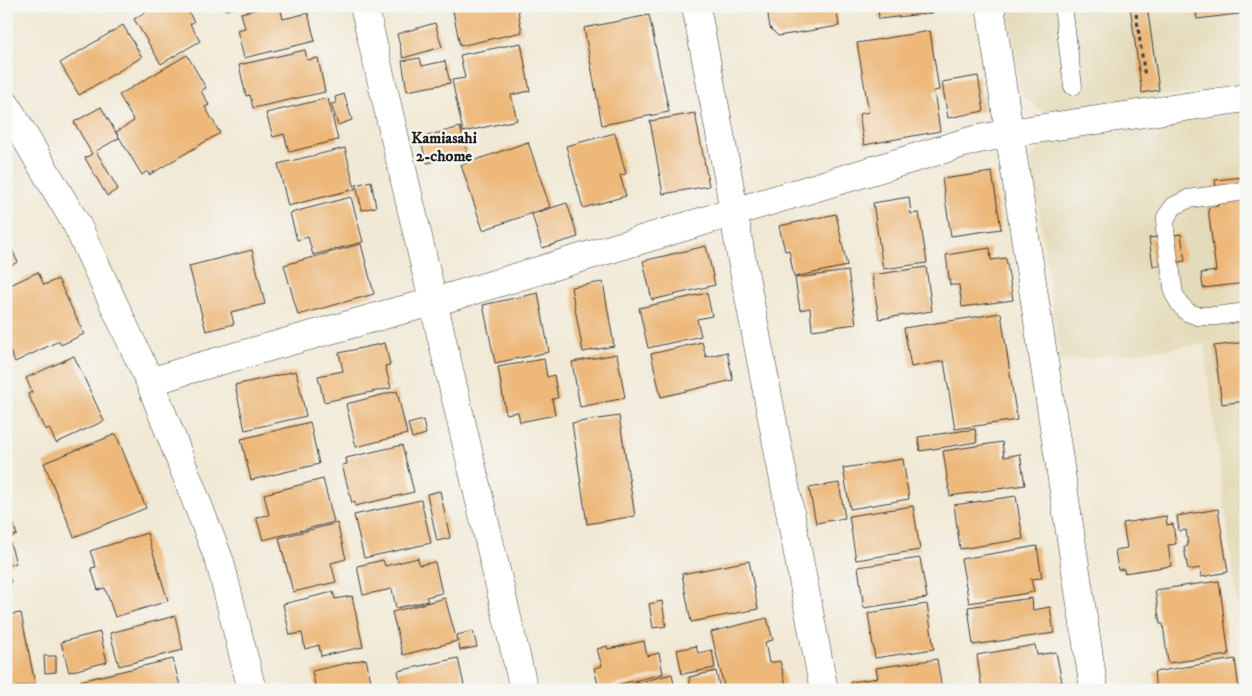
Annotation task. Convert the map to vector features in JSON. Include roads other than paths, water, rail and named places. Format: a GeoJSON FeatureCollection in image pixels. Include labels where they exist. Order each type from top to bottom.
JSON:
{"type":"FeatureCollection","features":[{"type":"Feature","properties":{"kind":"street"},"geometry":{"type":"LineString","coordinates":[[364,6],[524,690]]}},
{"type":"Feature","properties":{"kind":"street"},"geometry":{"type":"LineString","coordinates":[[696,6],[824,690]]}},
{"type":"Feature","properties":{"kind":"street"},"geometry":{"type":"LineString","coordinates":[[990,6],[1094,690]]}},
{"type":"Feature","properties":{"kind":"street"},"geometry":{"type":"LineString","coordinates":[[150,382],[434,302],[974,140],[1246,98]]}},
{"type":"Feature","properties":{"kind":"street"},"geometry":{"type":"LineString","coordinates":[[6,105],[77,225],[150,382],[220,562],[252,690]]}},
{"type":"Feature","properties":{"kind":"lane"},"geometry":{"type":"LineString","coordinates":[[1063,6],[1073,86]]}},
{"type":"Feature","properties":{"kind":"lane"},"geometry":{"type":"LineString","coordinates":[[1246,191],[1188,199],[1174,206],[1166,217],[1165,230],[1174,294],[1187,312],[1198,316],[1216,316],[1246,312]]}},
{"type":"Feature","properties":{"kind":"district","name":"Kamiasahi 2-chome"},"geometry":{"type":"Point","coordinates":[444,147]}}]}
